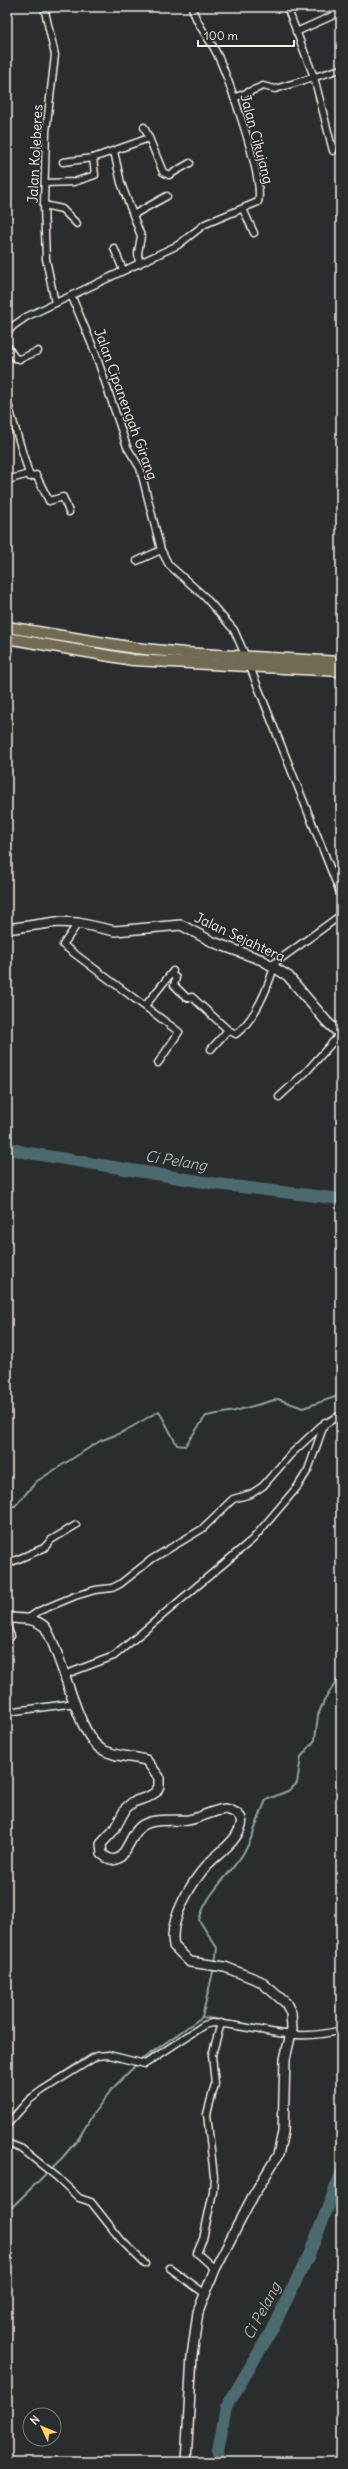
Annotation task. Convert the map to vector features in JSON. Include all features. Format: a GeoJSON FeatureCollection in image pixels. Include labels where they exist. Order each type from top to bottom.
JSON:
{"type":"FeatureCollection","features":[{"type":"Feature","properties":{"kind":"main road"},"geometry":{"type":"LineString","coordinates":[[7,627],[135,648],[248,662],[341,671]]}},
{"type":"Feature","properties":{"kind":"main road"},"geometry":{"type":"LineString","coordinates":[[7,638],[133,660],[341,662]]}},
{"type":"Feature","properties":{"kind":"street","name":"Jalan Koleberes"},"geometry":{"type":"LineString","coordinates":[[44,7],[55,55],[46,132],[44,205],[46,259],[55,303]]}},
{"type":"Feature","properties":{"kind":"street","name":"Jalan Cikujang"},"geometry":{"type":"LineString","coordinates":[[7,333],[13,326],[24,318],[55,303],[72,297],[123,270],[140,264],[178,245],[205,224],[244,210],[258,202],[259,192],[255,168],[234,98],[218,56],[197,22],[192,7]]}},
{"type":"Feature","properties":{"kind":"street"},"geometry":{"type":"LineString","coordinates":[[287,7],[314,77],[333,151]]}},
{"type":"Feature","properties":{"kind":"street"},"geometry":{"type":"LineString","coordinates":[[296,32],[341,12]]}},
{"type":"Feature","properties":{"kind":"street"},"geometry":{"type":"LineString","coordinates":[[234,98],[263,86],[275,89],[341,69]]}},
{"type":"Feature","properties":{"kind":"street"},"geometry":{"type":"LineString","coordinates":[[144,127],[163,172],[169,175],[190,163]]}},
{"type":"Feature","properties":{"kind":"street"},"geometry":{"type":"LineString","coordinates":[[64,162],[93,158],[148,138]]}},
{"type":"Feature","properties":{"kind":"street"},"geometry":{"type":"LineString","coordinates":[[114,151],[121,183],[142,241],[138,253],[140,264]]}},
{"type":"Feature","properties":{"kind":"street"},"geometry":{"type":"LineString","coordinates":[[45,183],[74,182],[93,176],[96,173],[93,158]]}},
{"type":"Feature","properties":{"kind":"street"},"geometry":{"type":"LineString","coordinates":[[133,214],[167,196]]}},
{"type":"Feature","properties":{"kind":"street"},"geometry":{"type":"LineString","coordinates":[[44,205],[62,209],[77,224]]}},
{"type":"Feature","properties":{"kind":"street"},"geometry":{"type":"LineString","coordinates":[[244,210],[254,233]]}},
{"type":"Feature","properties":{"kind":"street"},"geometry":{"type":"LineString","coordinates":[[114,248],[123,270]]}},
{"type":"Feature","properties":{"kind":"street","name":"Jalan Cipanengah Girang"},"geometry":{"type":"LineString","coordinates":[[72,297],[95,352],[127,447],[140,468],[160,550],[169,565],[205,597],[234,630],[341,895]]}},
{"type":"Feature","properties":{"kind":"street"},"geometry":{"type":"LineString","coordinates":[[7,346],[15,358],[20,359],[38,351]]}},
{"type":"Feature","properties":{"kind":"street"},"geometry":{"type":"LineString","coordinates":[[7,401],[28,474]]}},
{"type":"Feature","properties":{"kind":"street"},"geometry":{"type":"LineString","coordinates":[[7,480],[28,474],[30,477],[36,475],[49,501],[63,497],[70,512]]}},
{"type":"Feature","properties":{"kind":"street"},"geometry":{"type":"LineString","coordinates":[[137,561],[160,550]]}},
{"type":"Feature","properties":{"kind":"street"},"geometry":{"type":"LineString","coordinates":[[145,1006],[172,972],[176,978],[174,985],[176,988],[187,998],[192,997],[206,1008],[228,1030],[236,1034],[249,1020],[264,995],[273,966],[341,915]]}},
{"type":"Feature","properties":{"kind":"street","name":"Jalan Sejahtera"},"geometry":{"type":"LineString","coordinates":[[7,929],[57,922],[78,923],[115,931],[181,925],[213,942],[245,952],[273,966],[288,976],[327,1022],[341,1034]]}},
{"type":"Feature","properties":{"kind":"street"},"geometry":{"type":"LineString","coordinates":[[78,923],[63,945],[179,1032],[158,1063]]}},
{"type":"Feature","properties":{"kind":"street"},"geometry":{"type":"LineString","coordinates":[[211,1049],[228,1030]]}},
{"type":"Feature","properties":{"kind":"street"},"geometry":{"type":"LineString","coordinates":[[279,1097],[306,1072],[341,1034]]}},
{"type":"Feature","properties":{"kind":"street"},"geometry":{"type":"LineString","coordinates":[[29,1618],[39,1611],[75,1596],[116,1587],[152,1559],[202,1529],[232,1499],[251,1494],[263,1486],[290,1455],[325,1422],[341,1415]]}},
{"type":"Feature","properties":{"kind":"street"},"geometry":{"type":"LineString","coordinates":[[64,1675],[114,1656],[253,1539],[298,1486],[308,1470],[325,1422]]}},
{"type":"Feature","properties":{"kind":"street"},"geometry":{"type":"LineString","coordinates":[[8,1561],[44,1548],[51,1540],[76,1525]]}},
{"type":"Feature","properties":{"kind":"street"},"geometry":{"type":"LineString","coordinates":[[7,1617],[29,1618],[37,1621],[47,1631],[90,1736],[100,1748],[146,1760],[159,1777],[159,1786],[156,1792],[148,1797],[133,1802],[126,1808],[114,1830],[101,1844],[102,1854],[107,1859],[115,1860],[122,1856],[135,1832],[147,1823],[188,1820],[226,1810],[232,1810],[241,1818],[242,1823],[238,1833],[203,1870],[186,1894],[175,1925],[173,1940],[178,1950],[190,1962],[224,1967],[253,1978],[267,1986],[289,2008],[291,2033],[285,2059],[283,2132],[278,2155],[252,2196],[215,2269],[204,2293],[198,2312],[192,2356],[186,2462]]}},
{"type":"Feature","properties":{"kind":"street"},"geometry":{"type":"LineString","coordinates":[[7,1628],[11,1636],[7,1640]]}},
{"type":"Feature","properties":{"kind":"street"},"geometry":{"type":"LineString","coordinates":[[7,1712],[76,1703]]}},
{"type":"Feature","properties":{"kind":"street"},"geometry":{"type":"LineString","coordinates":[[215,2269],[197,2253],[203,2239],[213,2192],[214,2177],[207,2114],[215,2084],[212,2055],[221,2023]]}},
{"type":"Feature","properties":{"kind":"street"},"geometry":{"type":"LineString","coordinates":[[8,2121],[26,2098],[66,2070],[97,2056],[118,2055],[145,2064],[204,2025],[221,2023],[322,2036],[341,2030]]}},
{"type":"Feature","properties":{"kind":"street"},"geometry":{"type":"LineString","coordinates":[[7,2143],[22,2149],[57,2176],[79,2198],[91,2202],[122,2241],[145,2264]]}},
{"type":"Feature","properties":{"kind":"street"},"geometry":{"type":"LineString","coordinates":[[170,2268],[204,2293]]}},
{"type":"Feature","properties":{"kind":"waterway","name":"Ci Pelang"},"geometry":{"type":"LineString","coordinates":[[7,1147],[23,1152],[216,1184],[341,1199]]}},
{"type":"Feature","properties":{"kind":"waterway"},"geometry":{"type":"LineString","coordinates":[[7,1506],[15,1506],[37,1481],[100,1441],[123,1432],[159,1411],[177,1445],[185,1446],[206,1416],[235,1411],[278,1399],[303,1408],[341,1395]]}},
{"type":"Feature","properties":{"kind":"waterway"},"geometry":{"type":"LineString","coordinates":[[215,1964],[217,1948],[199,1920],[203,1910],[214,1891],[234,1867],[246,1849],[266,1800],[290,1790],[297,1783],[301,1757],[315,1740],[318,1715],[324,1701],[341,1674]]}},
{"type":"Feature","properties":{"kind":"waterway"},"geometry":{"type":"LineString","coordinates":[[7,2212],[62,2158],[79,2138],[93,2114],[112,2089],[141,2060],[202,2017],[214,1968]]}},
{"type":"Feature","properties":{"kind":"waterway"},"geometry":{"type":"LineString","coordinates":[[202,2017],[246,2024]]}},
{"type":"Feature","properties":{"kind":"waterway"},"geometry":{"type":"LineString","coordinates":[[335,2029],[341,2026]]}},
{"type":"Feature","properties":{"kind":"waterway"},"geometry":{"type":"LineString","coordinates":[[270,2029],[289,2031]]}},
{"type":"Feature","properties":{"kind":"waterway"},"geometry":{"type":"LineString","coordinates":[[109,2052],[118,2054]]}},
{"type":"Feature","properties":{"kind":"waterway"},"geometry":{"type":"LineString","coordinates":[[7,2119],[29,2095],[93,2053],[102,2053]]}},
{"type":"Feature","properties":{"kind":"waterway","name":"Ci Pelang"},"geometry":{"type":"LineString","coordinates":[[219,2462],[218,2450],[226,2408],[270,2333],[309,2255],[341,2174]]}}]}
